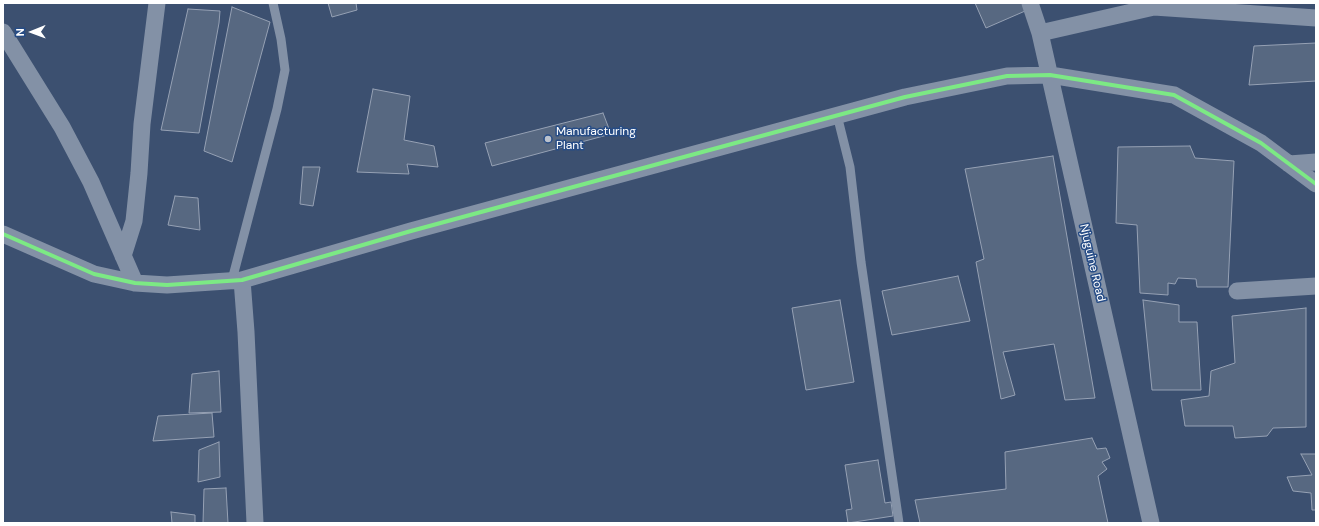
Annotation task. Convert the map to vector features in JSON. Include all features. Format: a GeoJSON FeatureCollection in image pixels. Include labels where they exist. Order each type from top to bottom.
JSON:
{"type":"FeatureCollection","features":[{"type":"Feature","properties":{"kind":"street"},"geometry":{"type":"LineString","coordinates":[[123,256],[134,221],[142,124],[157,3]]}},
{"type":"Feature","properties":{"kind":"street","name":"Njuguine Road"},"geometry":{"type":"LineString","coordinates":[[1030,3],[1040,33],[1050,75],[1151,523]]}},
{"type":"Feature","properties":{"kind":"street"},"geometry":{"type":"LineString","coordinates":[[1040,33],[1154,5],[1316,18]]}},
{"type":"Feature","properties":{"kind":"street"},"geometry":{"type":"LineString","coordinates":[[3,32],[62,127],[91,182],[135,283]]}},
{"type":"Feature","properties":{"kind":"street"},"geometry":{"type":"LineString","coordinates":[[3,234],[94,274],[135,283],[167,285],[237,280],[837,115],[905,97],[1007,76],[1050,75],[1174,95],[1261,143],[1316,184]]}},
{"type":"Feature","properties":{"kind":"street"},"geometry":{"type":"LineString","coordinates":[[1290,164],[1316,162]]}},
{"type":"Feature","properties":{"kind":"street"},"geometry":{"type":"LineString","coordinates":[[237,280],[246,339],[255,523]]}},
{"type":"Feature","properties":{"kind":"street"},"geometry":{"type":"LineString","coordinates":[[1237,291],[1316,286]]}},
{"type":"Feature","properties":{"kind":"lane"},"geometry":{"type":"LineString","coordinates":[[237,280],[285,70],[281,38],[273,3]]}},
{"type":"Feature","properties":{"kind":"lane"},"geometry":{"type":"LineString","coordinates":[[837,115],[850,167],[861,262],[899,523]]}},
{"type":"Feature","properties":{"kind":"building"},"geometry":{"type":"Polygon","coordinates":[[[328,3],[356,3],[357,10],[332,17],[328,3]]]}},
{"type":"Feature","properties":{"kind":"building"},"geometry":{"type":"Polygon","coordinates":[[[975,3],[1030,3],[1032,8],[986,28],[975,3]]]}},
{"type":"Feature","properties":{"kind":"building"},"geometry":{"type":"Polygon","coordinates":[[[232,7],[270,22],[232,162],[204,151],[232,7]]]}},
{"type":"Feature","properties":{"kind":"building"},"geometry":{"type":"Polygon","coordinates":[[[188,9],[220,11],[199,133],[161,130],[188,9]]]}},
{"type":"Feature","properties":{"kind":"building"},"geometry":{"type":"Polygon","coordinates":[[[1316,43],[1316,81],[1249,85],[1254,46],[1316,43]]]}},
{"type":"Feature","properties":{"kind":"building"},"geometry":{"type":"Polygon","coordinates":[[[373,89],[410,96],[404,140],[434,146],[438,167],[407,164],[409,174],[357,172],[373,89]]]}},
{"type":"Feature","properties":{"kind":"building","name":"Manufacturing Plant"},"geometry":{"type":"Polygon","coordinates":[[[603,113],[611,134],[492,166],[485,143],[603,113]]]}},
{"type":"Feature","properties":{"kind":"building"},"geometry":{"type":"Polygon","coordinates":[[[1190,146],[1195,158],[1234,161],[1228,287],[1197,287],[1196,279],[1178,278],[1175,284],[1168,283],[1168,295],[1140,293],[1137,225],[1116,223],[1118,147],[1190,146]]]}},
{"type":"Feature","properties":{"kind":"building"},"geometry":{"type":"Polygon","coordinates":[[[1053,156],[1095,398],[1065,400],[1054,344],[1003,352],[1015,395],[1001,399],[976,262],[984,259],[965,169],[1053,156]]]}},
{"type":"Feature","properties":{"kind":"building"},"geometry":{"type":"Polygon","coordinates":[[[303,167],[320,167],[313,206],[300,204],[303,167]]]}},
{"type":"Feature","properties":{"kind":"building"},"geometry":{"type":"Polygon","coordinates":[[[175,196],[198,198],[200,230],[168,225],[175,196]]]}},
{"type":"Feature","properties":{"kind":"building"},"geometry":{"type":"Polygon","coordinates":[[[958,276],[970,321],[892,335],[882,291],[958,276]]]}},
{"type":"Feature","properties":{"kind":"building"},"geometry":{"type":"Polygon","coordinates":[[[840,300],[854,382],[806,390],[792,308],[840,300]]]}},
{"type":"Feature","properties":{"kind":"building"},"geometry":{"type":"Polygon","coordinates":[[[1143,300],[1179,305],[1179,322],[1197,322],[1201,390],[1152,390],[1143,300]]]}},
{"type":"Feature","properties":{"kind":"building"},"geometry":{"type":"Polygon","coordinates":[[[1306,308],[1306,427],[1273,428],[1267,436],[1235,438],[1233,426],[1185,426],[1181,400],[1209,396],[1211,371],[1235,363],[1232,316],[1306,308]]]}},
{"type":"Feature","properties":{"kind":"building"},"geometry":{"type":"Polygon","coordinates":[[[219,371],[221,412],[189,413],[192,374],[219,371]]]}},
{"type":"Feature","properties":{"kind":"building"},"geometry":{"type":"Polygon","coordinates":[[[212,413],[214,437],[153,441],[158,416],[212,413]]]}},
{"type":"Feature","properties":{"kind":"building"},"geometry":{"type":"Polygon","coordinates":[[[1092,438],[1097,449],[1106,448],[1110,458],[1102,462],[1107,469],[1098,476],[1108,523],[920,523],[915,500],[1006,489],[1005,452],[1092,438]]]}},
{"type":"Feature","properties":{"kind":"building"},"geometry":{"type":"Polygon","coordinates":[[[219,442],[220,477],[198,482],[199,450],[219,442]]]}},
{"type":"Feature","properties":{"kind":"building"},"geometry":{"type":"Polygon","coordinates":[[[1301,454],[1316,454],[1316,510],[1312,510],[1311,493],[1293,491],[1287,477],[1312,475],[1301,454]]]}},
{"type":"Feature","properties":{"kind":"building"},"geometry":{"type":"Polygon","coordinates":[[[878,460],[885,503],[891,502],[893,516],[848,523],[846,510],[852,509],[845,465],[878,460]]]}},
{"type":"Feature","properties":{"kind":"building"},"geometry":{"type":"Polygon","coordinates":[[[226,488],[228,523],[203,523],[204,489],[226,488]]]}},
{"type":"Feature","properties":{"kind":"building"},"geometry":{"type":"Polygon","coordinates":[[[171,512],[195,515],[195,523],[172,523],[171,512]]]}},
{"type":"Feature","properties":{"kind":"cycle path"},"geometry":{"type":"LineString","coordinates":[[3,234],[94,274],[135,283],[167,285],[242,280],[411,231],[905,97],[1007,76],[1050,75],[1174,95],[1261,143],[1316,184]]}},
{"type":"Feature","properties":{"kind":"place","name":"Manufacturing Plant"},"geometry":{"type":"Point","coordinates":[548,139]}}]}
